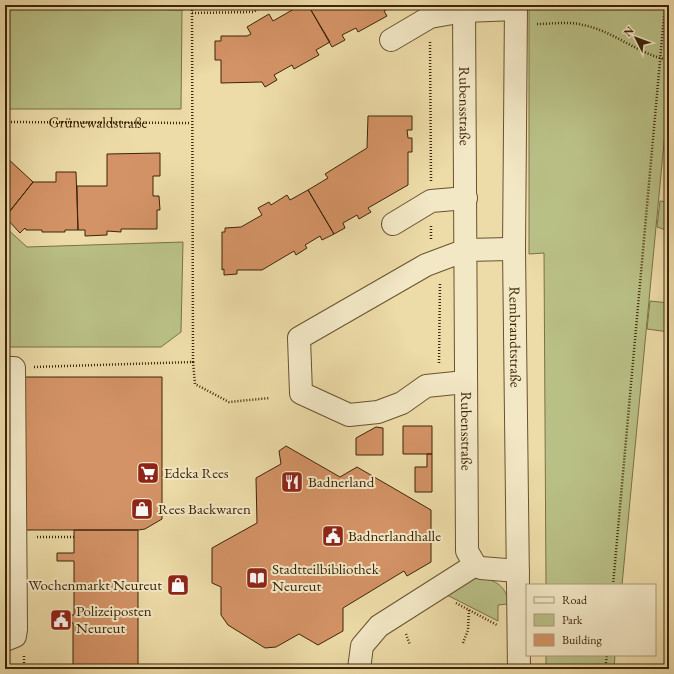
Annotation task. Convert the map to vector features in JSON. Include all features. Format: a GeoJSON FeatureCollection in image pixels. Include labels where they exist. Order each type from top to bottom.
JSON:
{"type":"FeatureCollection","features":[{"type":"Feature","properties":{"kind":"street"},"geometry":{"type":"LineString","coordinates":[[391,40],[430,17],[464,8],[516,13]]}},
{"type":"Feature","properties":{"kind":"street","name":"Rubensstraße"},"geometry":{"type":"LineString","coordinates":[[464,8],[467,551],[475,565]]}},
{"type":"Feature","properties":{"kind":"street","name":"Rembrandtstraße"},"geometry":{"type":"LineString","coordinates":[[516,13],[514,249],[519,669]]}},
{"type":"Feature","properties":{"kind":"street"},"geometry":{"type":"LineString","coordinates":[[393,224],[431,201],[466,198]]}},
{"type":"Feature","properties":{"kind":"street"},"geometry":{"type":"LineString","coordinates":[[465,382],[426,386],[402,403],[378,412],[349,415],[301,393],[299,338],[436,261],[466,250],[514,249]]}},
{"type":"Feature","properties":{"kind":"street"},"geometry":{"type":"LineString","coordinates":[[5,640],[15,636],[16,629],[10,368]]}},
{"type":"Feature","properties":{"kind":"street"},"geometry":{"type":"LineString","coordinates":[[359,669],[362,646],[372,632],[379,626],[475,565],[481,568],[518,571]]}},
{"type":"Feature","properties":{"kind":"path"},"geometry":{"type":"LineString","coordinates":[[192,5],[191,123],[193,362],[195,384],[230,402],[270,398]]}},
{"type":"Feature","properties":{"kind":"path"},"geometry":{"type":"LineString","coordinates":[[192,13],[253,12],[266,5]]}},
{"type":"Feature","properties":{"kind":"path"},"geometry":{"type":"LineString","coordinates":[[613,584],[665,5]]}},
{"type":"Feature","properties":{"kind":"path"},"geometry":{"type":"LineString","coordinates":[[516,13],[583,24],[616,37],[661,59],[669,60]]}},
{"type":"Feature","properties":{"kind":"path"},"geometry":{"type":"LineString","coordinates":[[430,17],[431,201],[436,261],[438,384]]}},
{"type":"Feature","properties":{"kind":"path","name":"Grünewaldstraße"},"geometry":{"type":"LineString","coordinates":[[5,122],[191,123]]}},
{"type":"Feature","properties":{"kind":"path"},"geometry":{"type":"LineString","coordinates":[[10,368],[193,362]]}},
{"type":"Feature","properties":{"kind":"path"},"geometry":{"type":"LineString","coordinates":[[14,538],[75,537]]}},
{"type":"Feature","properties":{"kind":"path"},"geometry":{"type":"LineString","coordinates":[[433,591],[497,624],[497,631]]}},
{"type":"Feature","properties":{"kind":"path"},"geometry":{"type":"LineString","coordinates":[[463,643],[468,630],[469,609]]}},
{"type":"Feature","properties":{"kind":"path"},"geometry":{"type":"LineString","coordinates":[[606,669],[607,656]]}},
{"type":"Feature","properties":{"kind":"green space"},"geometry":{"type":"Polygon","coordinates":[[[5,5],[16,5],[19,7],[182,10],[181,109],[5,109],[5,5]]]}},
{"type":"Feature","properties":{"kind":"green space"},"geometry":{"type":"Polygon","coordinates":[[[529,5],[669,5],[669,90],[622,584],[546,584],[544,253],[529,254],[529,5]]]}},
{"type":"Feature","properties":{"kind":"green space"},"geometry":{"type":"Polygon","coordinates":[[[660,201],[669,202],[669,231],[657,227],[660,201]]]}},
{"type":"Feature","properties":{"kind":"green space"},"geometry":{"type":"Polygon","coordinates":[[[5,227],[27,247],[183,242],[181,332],[161,347],[5,347],[5,227]]]}},
{"type":"Feature","properties":{"kind":"green space"},"geometry":{"type":"Polygon","coordinates":[[[650,301],[669,303],[669,332],[647,329],[650,301]]]}},
{"type":"Feature","properties":{"kind":"green space"},"geometry":{"type":"Polygon","coordinates":[[[475,578],[493,581],[505,592],[508,604],[498,605],[498,621],[445,594],[475,578]]]}},
{"type":"Feature","properties":{"kind":"green space"},"geometry":{"type":"Polygon","coordinates":[[[546,656],[615,656],[614,669],[546,669],[546,656]]]}},
{"type":"Feature","properties":{"kind":"building"},"geometry":{"type":"Polygon","coordinates":[[[301,5],[308,5],[330,42],[316,50],[319,55],[294,69],[292,65],[274,75],[277,80],[265,87],[262,82],[221,83],[221,60],[215,60],[215,41],[221,41],[221,36],[247,36],[251,34],[247,27],[269,14],[273,21],[301,5]]]}},
{"type":"Feature","properties":{"kind":"building"},"geometry":{"type":"Polygon","coordinates":[[[308,5],[395,5],[384,11],[387,16],[358,32],[356,28],[342,35],[345,40],[332,47],[308,5]]]}},
{"type":"Feature","properties":{"kind":"building"},"geometry":{"type":"Polygon","coordinates":[[[368,116],[412,116],[412,130],[407,130],[408,138],[412,138],[412,152],[408,152],[408,185],[368,208],[371,212],[359,219],[357,215],[343,223],[345,228],[334,234],[308,190],[328,178],[325,174],[367,148],[368,116]]]}},
{"type":"Feature","properties":{"kind":"building"},"geometry":{"type":"Polygon","coordinates":[[[5,145],[10,150],[5,154],[5,145]]]}},
{"type":"Feature","properties":{"kind":"building"},"geometry":{"type":"Polygon","coordinates":[[[160,153],[160,176],[153,176],[153,196],[159,196],[160,210],[157,210],[157,229],[121,229],[121,232],[107,231],[107,235],[85,236],[85,230],[78,230],[77,186],[107,186],[107,154],[160,153]]]}},
{"type":"Feature","properties":{"kind":"building"},"geometry":{"type":"Polygon","coordinates":[[[5,156],[33,182],[7,215],[5,213],[5,156]]]}},
{"type":"Feature","properties":{"kind":"building"},"geometry":{"type":"Polygon","coordinates":[[[56,172],[76,172],[78,230],[65,230],[65,232],[42,232],[42,230],[26,230],[25,228],[20,233],[5,217],[33,182],[56,182],[56,172]]]}},
{"type":"Feature","properties":{"kind":"building"},"geometry":{"type":"Polygon","coordinates":[[[308,190],[334,234],[322,240],[320,236],[305,245],[307,248],[296,255],[294,251],[262,270],[237,270],[237,274],[224,275],[224,269],[222,270],[222,232],[225,232],[225,228],[241,227],[262,215],[258,208],[269,202],[271,205],[287,195],[290,200],[308,190]]]}},
{"type":"Feature","properties":{"kind":"building"},"geometry":{"type":"Polygon","coordinates":[[[25,377],[162,377],[162,519],[145,529],[138,530],[25,530],[25,377]]]}},
{"type":"Feature","properties":{"kind":"building"},"geometry":{"type":"Polygon","coordinates":[[[403,426],[432,426],[432,454],[403,454],[403,426]]]}},
{"type":"Feature","properties":{"kind":"building"},"geometry":{"type":"Polygon","coordinates":[[[376,427],[383,428],[383,455],[356,455],[356,438],[376,427]]]}},
{"type":"Feature","properties":{"kind":"building","name":"Badnerlandhalle"},"geometry":{"type":"Polygon","coordinates":[[[286,446],[340,477],[357,467],[431,510],[431,562],[407,576],[404,571],[343,608],[343,631],[318,645],[299,634],[276,647],[265,648],[228,625],[221,615],[221,587],[212,583],[212,548],[257,523],[256,478],[281,464],[279,451],[286,446]]]}},
{"type":"Feature","properties":{"kind":"building"},"geometry":{"type":"Polygon","coordinates":[[[427,454],[432,454],[432,492],[415,492],[415,467],[427,467],[427,454]]]}},
{"type":"Feature","properties":{"kind":"building"},"geometry":{"type":"Polygon","coordinates":[[[74,530],[138,530],[138,669],[73,669],[73,623],[57,623],[57,615],[74,615],[74,561],[57,561],[57,553],[74,553],[74,530]]]}},
{"type":"Feature","properties":{"kind":"place","name":"Edeka Rees"},"geometry":{"type":"Point","coordinates":[148,473]}},
{"type":"Feature","properties":{"kind":"place","name":"Badnerland"},"geometry":{"type":"Point","coordinates":[292,482]}},
{"type":"Feature","properties":{"kind":"place","name":"Rees Backwaren"},"geometry":{"type":"Point","coordinates":[142,509]}},
{"type":"Feature","properties":{"kind":"place","name":"Badnerlandhalle"},"geometry":{"type":"Point","coordinates":[333,536]}},
{"type":"Feature","properties":{"kind":"place","name":"Stadtteilbibliothek Neureut"},"geometry":{"type":"Point","coordinates":[257,578]}},
{"type":"Feature","properties":{"kind":"place","name":"Wochenmarkt Neureut"},"geometry":{"type":"Point","coordinates":[178,585]}},
{"type":"Feature","properties":{"kind":"place","name":"Polizeiposten Neureut"},"geometry":{"type":"Point","coordinates":[61,620]}}]}
